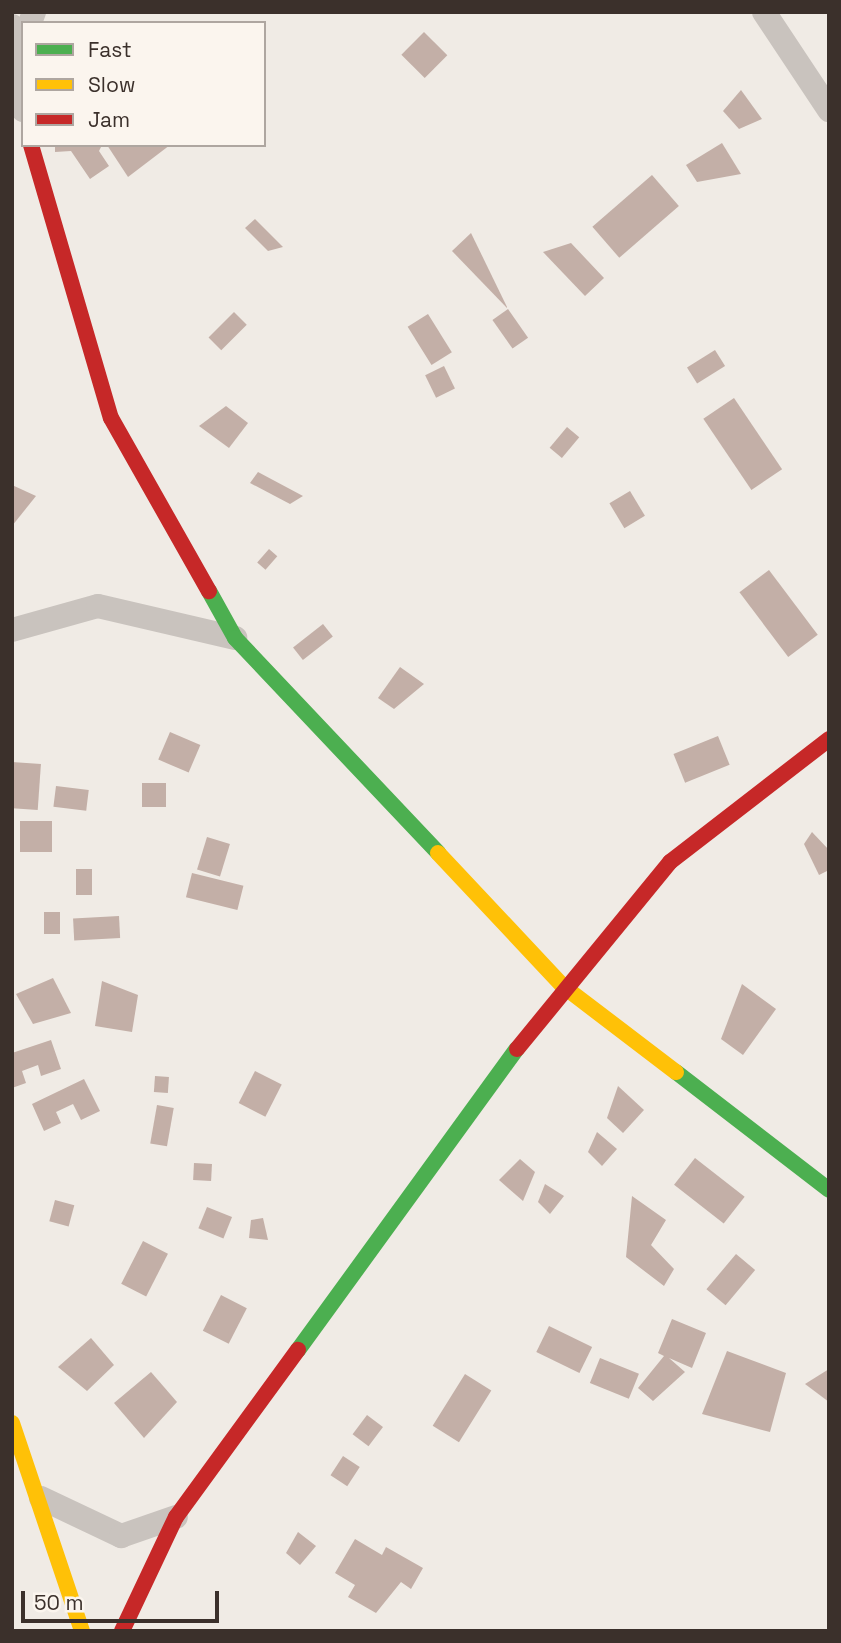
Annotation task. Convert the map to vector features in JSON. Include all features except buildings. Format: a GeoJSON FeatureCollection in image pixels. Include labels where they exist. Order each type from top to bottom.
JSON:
{"type":"FeatureCollection","features":[{"type":"Feature","properties":{"kind":"street"},"geometry":{"type":"LineString","coordinates":[[764,12],[829,110]]}},
{"type":"Feature","properties":{"kind":"street"},"geometry":{"type":"LineString","coordinates":[[12,26],[21,42]]}},
{"type":"Feature","properties":{"kind":"street"},"geometry":{"type":"LineString","coordinates":[[21,53],[14,83],[21,104]]}},
{"type":"Feature","properties":{"kind":"street"},"geometry":{"type":"LineString","coordinates":[[32,147],[111,418],[235,638],[563,986],[829,1190]]}},
{"type":"Feature","properties":{"kind":"street"},"geometry":{"type":"LineString","coordinates":[[12,630],[98,606],[235,638]]}},
{"type":"Feature","properties":{"kind":"street"},"geometry":{"type":"LineString","coordinates":[[122,1631],[176,1517],[563,986],[670,862],[829,739]]}},
{"type":"Feature","properties":{"kind":"street"},"geometry":{"type":"LineString","coordinates":[[12,1423],[41,1498],[82,1631]]}},
{"type":"Feature","properties":{"kind":"street"},"geometry":{"type":"LineString","coordinates":[[41,1498],[121,1536],[176,1517]]}},
{"type":"Feature","properties":{"kind":"traffic: fast"},"geometry":{"type":"LineString","coordinates":[[209,591],[235,638],[438,853]]}},
{"type":"Feature","properties":{"kind":"traffic: fast"},"geometry":{"type":"LineString","coordinates":[[298,1350],[517,1049]]}},
{"type":"Feature","properties":{"kind":"traffic: fast"},"geometry":{"type":"LineString","coordinates":[[676,1072],[829,1190]]}},
{"type":"Feature","properties":{"kind":"traffic: slow"},"geometry":{"type":"LineString","coordinates":[[438,853],[563,986],[676,1072]]}},
{"type":"Feature","properties":{"kind":"traffic: slow"},"geometry":{"type":"LineString","coordinates":[[12,1423],[82,1631]]}},
{"type":"Feature","properties":{"kind":"traffic: jam"},"geometry":{"type":"LineString","coordinates":[[32,147],[111,418],[209,591]]}},
{"type":"Feature","properties":{"kind":"traffic: jam"},"geometry":{"type":"LineString","coordinates":[[517,1049],[670,862],[829,739]]}},
{"type":"Feature","properties":{"kind":"traffic: jam"},"geometry":{"type":"LineString","coordinates":[[122,1631],[176,1517],[298,1350]]}}]}
